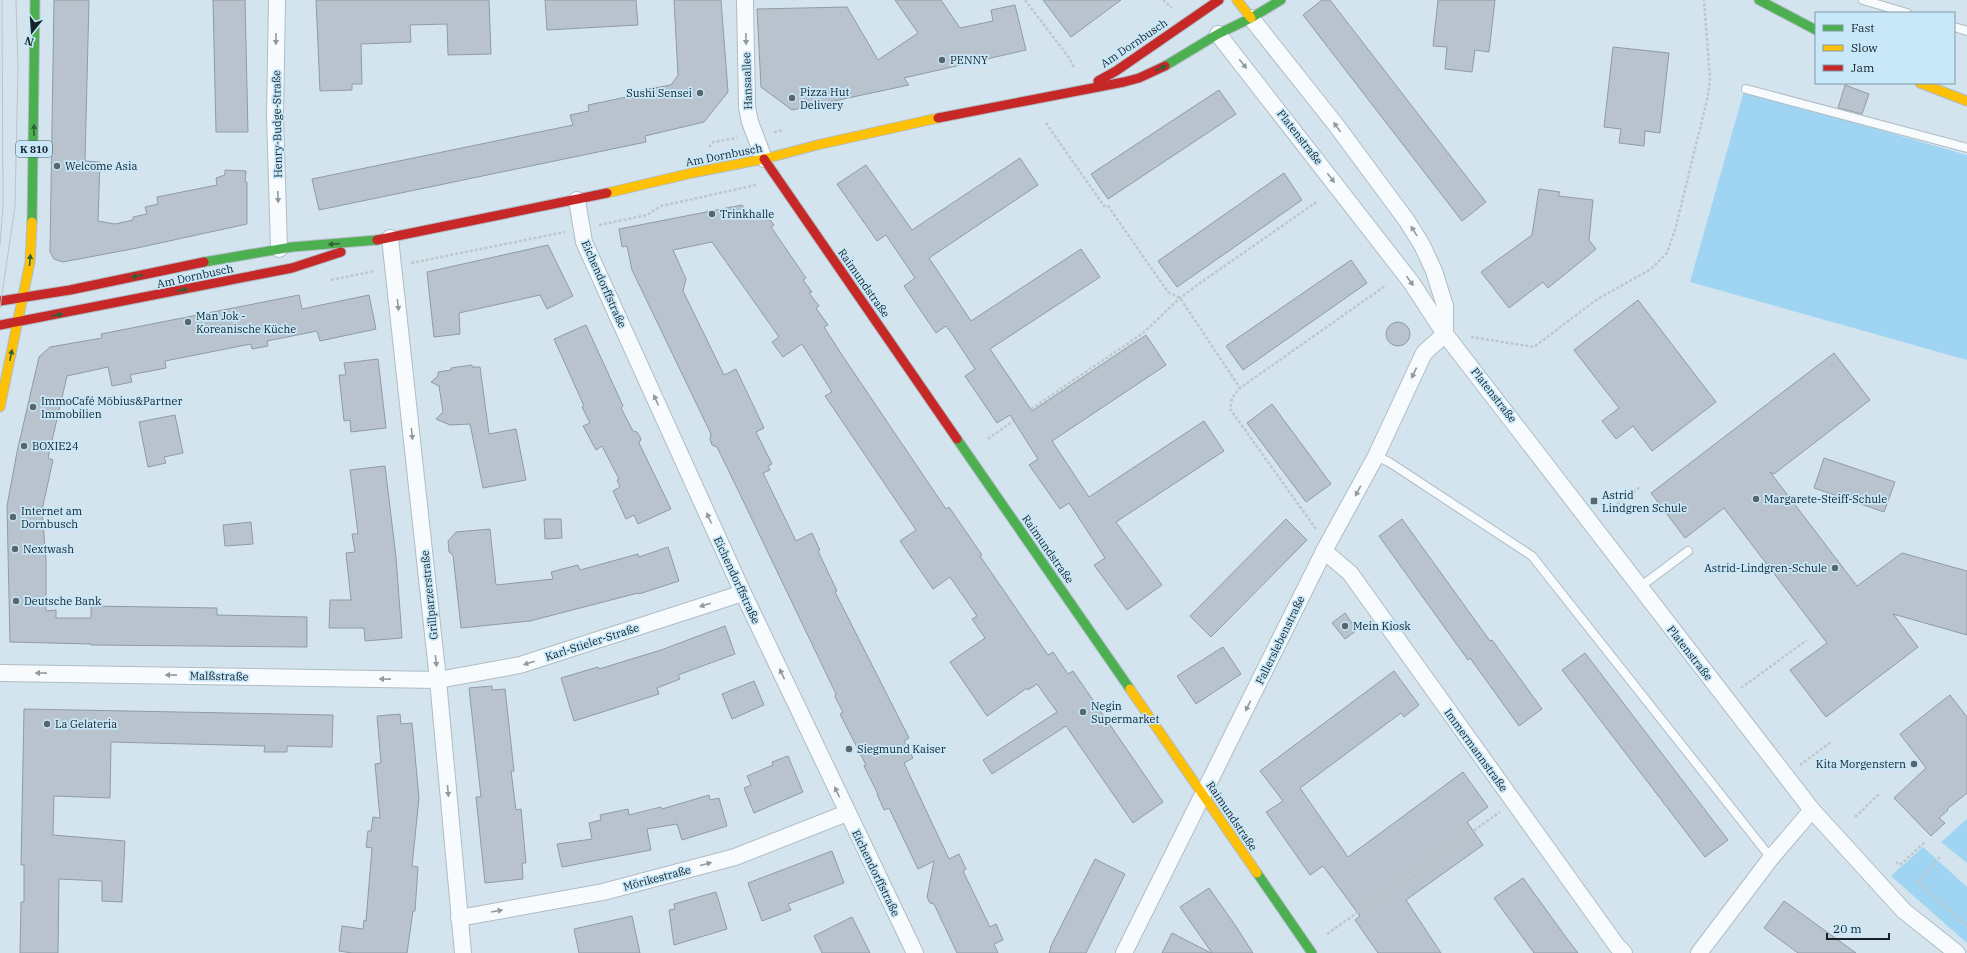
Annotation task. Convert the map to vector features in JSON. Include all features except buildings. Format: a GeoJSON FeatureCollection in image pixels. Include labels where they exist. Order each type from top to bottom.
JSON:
{"type":"FeatureCollection","features":[{"type":"Feature","properties":{"kind":"main road","name":"K 810"},"geometry":{"type":"LineString","coordinates":[[0,407],[30,262],[33,209],[35,0]]}},
{"type":"Feature","properties":{"kind":"main road","name":"Am Dornbusch"},"geometry":{"type":"LineString","coordinates":[[1079,90],[1116,71],[1204,15],[1219,0]]}},
{"type":"Feature","properties":{"kind":"main road"},"geometry":{"type":"LineString","coordinates":[[1237,0],[1251,18]]}},
{"type":"Feature","properties":{"kind":"main road","name":"Am Dornbusch"},"geometry":{"type":"LineString","coordinates":[[0,301],[23,298],[279,249],[373,241],[390,238],[577,200],[692,173],[764,159],[817,145],[918,122],[1139,78],[1176,61],[1216,31],[1251,18],[1281,0]]}},
{"type":"Feature","properties":{"kind":"main road"},"geometry":{"type":"LineString","coordinates":[[1759,0],[1815,29]]}},
{"type":"Feature","properties":{"kind":"main road"},"geometry":{"type":"LineString","coordinates":[[1195,2],[1204,15]]}},
{"type":"Feature","properties":{"kind":"main road"},"geometry":{"type":"LineString","coordinates":[[1923,84],[1967,101]]}},
{"type":"Feature","properties":{"kind":"main road","name":"Raimundstraße"},"geometry":{"type":"LineString","coordinates":[[764,159],[1312,953]]}},
{"type":"Feature","properties":{"kind":"main road","name":"Am Dornbusch"},"geometry":{"type":"LineString","coordinates":[[0,325],[292,268],[373,241]]}},
{"type":"Feature","properties":{"kind":"street","name":"Henry-Budge-Straße"},"geometry":{"type":"LineString","coordinates":[[277,0],[275,115],[279,249]]}},
{"type":"Feature","properties":{"kind":"street","name":"Hansaallee"},"geometry":{"type":"LineString","coordinates":[[745,0],[747,107],[750,122],[764,159]]}},
{"type":"Feature","properties":{"kind":"street"},"geometry":{"type":"LineString","coordinates":[[1251,18],[1336,125],[1407,221],[1422,245],[1434,271],[1446,306],[1445,334]]}},
{"type":"Feature","properties":{"kind":"street","name":"Platenstraße"},"geometry":{"type":"LineString","coordinates":[[1216,31],[1411,282],[1445,334],[1812,810],[1904,911],[1956,953]]}},
{"type":"Feature","properties":{"kind":"street","name":"Eichendorffstraße"},"geometry":{"type":"LineString","coordinates":[[577,200],[584,242],[743,593],[915,953]]}},
{"type":"Feature","properties":{"kind":"street","name":"Grillparzerstraße"},"geometry":{"type":"LineString","coordinates":[[390,238],[438,680],[462,953]]}},
{"type":"Feature","properties":{"kind":"street","name":"Fallerslebenstraße"},"geometry":{"type":"LineString","coordinates":[[1124,953],[1325,548],[1376,456],[1424,353],[1445,334]]}},
{"type":"Feature","properties":{"kind":"street","name":"Immermannstraße"},"geometry":{"type":"LineString","coordinates":[[1325,548],[1350,573],[1617,946],[1624,953]]}},
{"type":"Feature","properties":{"kind":"street","name":"Karl-Stieler-Straße"},"geometry":{"type":"LineString","coordinates":[[438,680],[520,665],[743,593]]}},
{"type":"Feature","properties":{"kind":"street","name":"Malßstraße"},"geometry":{"type":"LineString","coordinates":[[0,673],[438,680]]}},
{"type":"Feature","properties":{"kind":"street"},"geometry":{"type":"LineString","coordinates":[[1699,953],[1771,858],[1812,810]]}},
{"type":"Feature","properties":{"kind":"street","name":"Mörikestraße"},"geometry":{"type":"LineString","coordinates":[[459,918],[604,892],[735,857],[848,813]]}},
{"type":"Feature","properties":{"kind":"lane"},"geometry":{"type":"LineString","coordinates":[[1863,0],[1904,12]]}},
{"type":"Feature","properties":{"kind":"lane"},"geometry":{"type":"LineString","coordinates":[[1955,27],[1967,31]]}},
{"type":"Feature","properties":{"kind":"lane"},"geometry":{"type":"LineString","coordinates":[[1746,89],[1967,148]]}},
{"type":"Feature","properties":{"kind":"lane"},"geometry":{"type":"LineString","coordinates":[[1376,456],[1389,462],[1532,556],[1771,858]]}},
{"type":"Feature","properties":{"kind":"lane"},"geometry":{"type":"LineString","coordinates":[[1640,587],[1688,551]]}},
{"type":"Feature","properties":{"kind":"path"},"geometry":{"type":"LineString","coordinates":[[1025,0],[1070,59],[1074,68]]}},
{"type":"Feature","properties":{"kind":"path"},"geometry":{"type":"LineString","coordinates":[[1164,0],[1173,9]]}},
{"type":"Feature","properties":{"kind":"path"},"geometry":{"type":"LineString","coordinates":[[1445,334],[1534,347],[1596,300],[1651,269],[1667,253],[1675,230],[1708,96],[1710,79],[1704,0]]}},
{"type":"Feature","properties":{"kind":"path"},"geometry":{"type":"LineString","coordinates":[[1046,123],[1104,206],[1108,206],[1168,292],[1180,298],[1240,388]]}},
{"type":"Feature","properties":{"kind":"path"},"geometry":{"type":"LineString","coordinates":[[325,281],[647,215],[661,206],[737,191],[778,179]]}},
{"type":"Feature","properties":{"kind":"path"},"geometry":{"type":"LineString","coordinates":[[1030,409],[1142,334],[1180,298],[1318,201]]}},
{"type":"Feature","properties":{"kind":"path"},"geometry":{"type":"LineString","coordinates":[[1325,548],[1230,409],[1232,398],[1240,388],[1385,286]]}},
{"type":"Feature","properties":{"kind":"path"},"geometry":{"type":"LineString","coordinates":[[988,439],[1013,421]]}},
{"type":"Feature","properties":{"kind":"path"},"geometry":{"type":"LineString","coordinates":[[1600,517],[1640,487]]}},
{"type":"Feature","properties":{"kind":"path"},"geometry":{"type":"LineString","coordinates":[[1726,699],[1807,640]]}},
{"type":"Feature","properties":{"kind":"path"},"geometry":{"type":"LineString","coordinates":[[1786,777],[1831,742]]}},
{"type":"Feature","properties":{"kind":"path"},"geometry":{"type":"LineString","coordinates":[[1855,817],[1879,794]]}},
{"type":"Feature","properties":{"kind":"path"},"geometry":{"type":"LineString","coordinates":[[1328,934],[1514,802]]}},
{"type":"Feature","properties":{"kind":"path"},"geometry":{"type":"LineString","coordinates":[[1896,862],[1900,865],[1925,842]]}},
{"type":"Feature","properties":{"kind":"path"},"geometry":{"type":"LineString","coordinates":[[1940,857],[1918,882],[1967,926]]}},
{"type":"Feature","properties":{"kind":"shaded area"},"geometry":{"type":"Polygon","coordinates":[[[1744,91],[1967,155],[1967,360],[1690,282],[1744,91]]]}},
{"type":"Feature","properties":{"kind":"shaded area"},"geometry":{"type":"Polygon","coordinates":[[[1967,819],[1967,863],[1941,842],[1967,819]]]}},
{"type":"Feature","properties":{"kind":"shaded area"},"geometry":{"type":"Polygon","coordinates":[[[1923,847],[1967,887],[1967,943],[1891,876],[1923,847]]]}},
{"type":"Feature","properties":{"kind":"tram line"},"geometry":{"type":"LineString","coordinates":[[0,244],[3,206],[2,0]]}},
{"type":"Feature","properties":{"kind":"tram line"},"geometry":{"type":"LineString","coordinates":[[0,308],[15,206],[18,69],[16,0]]}},
{"type":"Feature","properties":{"kind":"traffic: fast"},"geometry":{"type":"LineString","coordinates":[[32,222],[35,0]]}},
{"type":"Feature","properties":{"kind":"traffic: fast"},"geometry":{"type":"LineString","coordinates":[[1165,66],[1218,34],[1251,18],[1281,0]]}},
{"type":"Feature","properties":{"kind":"traffic: fast"},"geometry":{"type":"LineString","coordinates":[[1759,0],[1815,29]]}},
{"type":"Feature","properties":{"kind":"traffic: fast"},"geometry":{"type":"LineString","coordinates":[[204,262],[292,247],[377,240]]}},
{"type":"Feature","properties":{"kind":"traffic: fast"},"geometry":{"type":"LineString","coordinates":[[957,439],[1130,689]]}},
{"type":"Feature","properties":{"kind":"traffic: fast"},"geometry":{"type":"LineString","coordinates":[[1257,873],[1312,953]]}},
{"type":"Feature","properties":{"kind":"traffic: slow"},"geometry":{"type":"LineString","coordinates":[[1237,0],[1251,18]]}},
{"type":"Feature","properties":{"kind":"traffic: slow"},"geometry":{"type":"LineString","coordinates":[[1923,84],[1967,101]]}},
{"type":"Feature","properties":{"kind":"traffic: slow"},"geometry":{"type":"LineString","coordinates":[[607,193],[692,173],[764,159],[817,145],[938,118]]}},
{"type":"Feature","properties":{"kind":"traffic: slow"},"geometry":{"type":"LineString","coordinates":[[0,407],[30,262],[32,222]]}},
{"type":"Feature","properties":{"kind":"traffic: slow"},"geometry":{"type":"LineString","coordinates":[[1130,689],[1257,873]]}},
{"type":"Feature","properties":{"kind":"traffic: jam"},"geometry":{"type":"LineString","coordinates":[[1098,81],[1116,71],[1219,0]]}},
{"type":"Feature","properties":{"kind":"traffic: jam"},"geometry":{"type":"LineString","coordinates":[[938,118],[1124,82],[1139,78],[1165,66]]}},
{"type":"Feature","properties":{"kind":"traffic: jam"},"geometry":{"type":"LineString","coordinates":[[764,159],[957,439]]}},
{"type":"Feature","properties":{"kind":"traffic: jam"},"geometry":{"type":"LineString","coordinates":[[377,240],[607,193]]}},
{"type":"Feature","properties":{"kind":"traffic: jam"},"geometry":{"type":"LineString","coordinates":[[0,325],[292,268],[341,252]]}},
{"type":"Feature","properties":{"kind":"traffic: jam"},"geometry":{"type":"LineString","coordinates":[[0,301],[70,290],[204,262]]}},
{"type":"Feature","properties":{"kind":"place","name":"PENNY"},"geometry":{"type":"Point","coordinates":[942,60]}},
{"type":"Feature","properties":{"kind":"place","name":"Sushi Sensei"},"geometry":{"type":"Point","coordinates":[700,93]}},
{"type":"Feature","properties":{"kind":"place","name":"Pizza Hut Delivery"},"geometry":{"type":"Point","coordinates":[792,98]}},
{"type":"Feature","properties":{"kind":"place","name":"Welcome Asia"},"geometry":{"type":"Point","coordinates":[57,166]}},
{"type":"Feature","properties":{"kind":"place","name":"Trinkhalle"},"geometry":{"type":"Point","coordinates":[712,214]}},
{"type":"Feature","properties":{"kind":"place","name":"Man Jok - Koreanische Küche"},"geometry":{"type":"Point","coordinates":[188,322]}},
{"type":"Feature","properties":{"kind":"place","name":"ImmoCafé Möbius&Partner Immobilien"},"geometry":{"type":"Point","coordinates":[33,407]}},
{"type":"Feature","properties":{"kind":"place","name":"BOXIE24"},"geometry":{"type":"Point","coordinates":[24,446]}},
{"type":"Feature","properties":{"kind":"place","name":"Margarete-Steiff-Schule"},"geometry":{"type":"Point","coordinates":[1756,499]}},
{"type":"Feature","properties":{"kind":"place","name":"Astrid Lindgren Schule"},"geometry":{"type":"Point","coordinates":[1594,501]}},
{"type":"Feature","properties":{"kind":"place","name":"Internet am Dornbusch"},"geometry":{"type":"Point","coordinates":[13,517]}},
{"type":"Feature","properties":{"kind":"place","name":"Nextwash"},"geometry":{"type":"Point","coordinates":[15,549]}},
{"type":"Feature","properties":{"kind":"place","name":"Astrid-Lindgren-Schule"},"geometry":{"type":"Point","coordinates":[1835,568]}},
{"type":"Feature","properties":{"kind":"place","name":"Deutsche Bank"},"geometry":{"type":"Point","coordinates":[16,601]}},
{"type":"Feature","properties":{"kind":"place","name":"Mein Kiosk"},"geometry":{"type":"Point","coordinates":[1345,626]}},
{"type":"Feature","properties":{"kind":"place","name":"Negin Supermarket"},"geometry":{"type":"Point","coordinates":[1083,712]}},
{"type":"Feature","properties":{"kind":"place","name":"La Gelateria"},"geometry":{"type":"Point","coordinates":[47,724]}},
{"type":"Feature","properties":{"kind":"place","name":"Siegmund Kaiser"},"geometry":{"type":"Point","coordinates":[849,749]}},
{"type":"Feature","properties":{"kind":"place","name":"Kita Morgenstern"},"geometry":{"type":"Point","coordinates":[1914,764]}}]}
